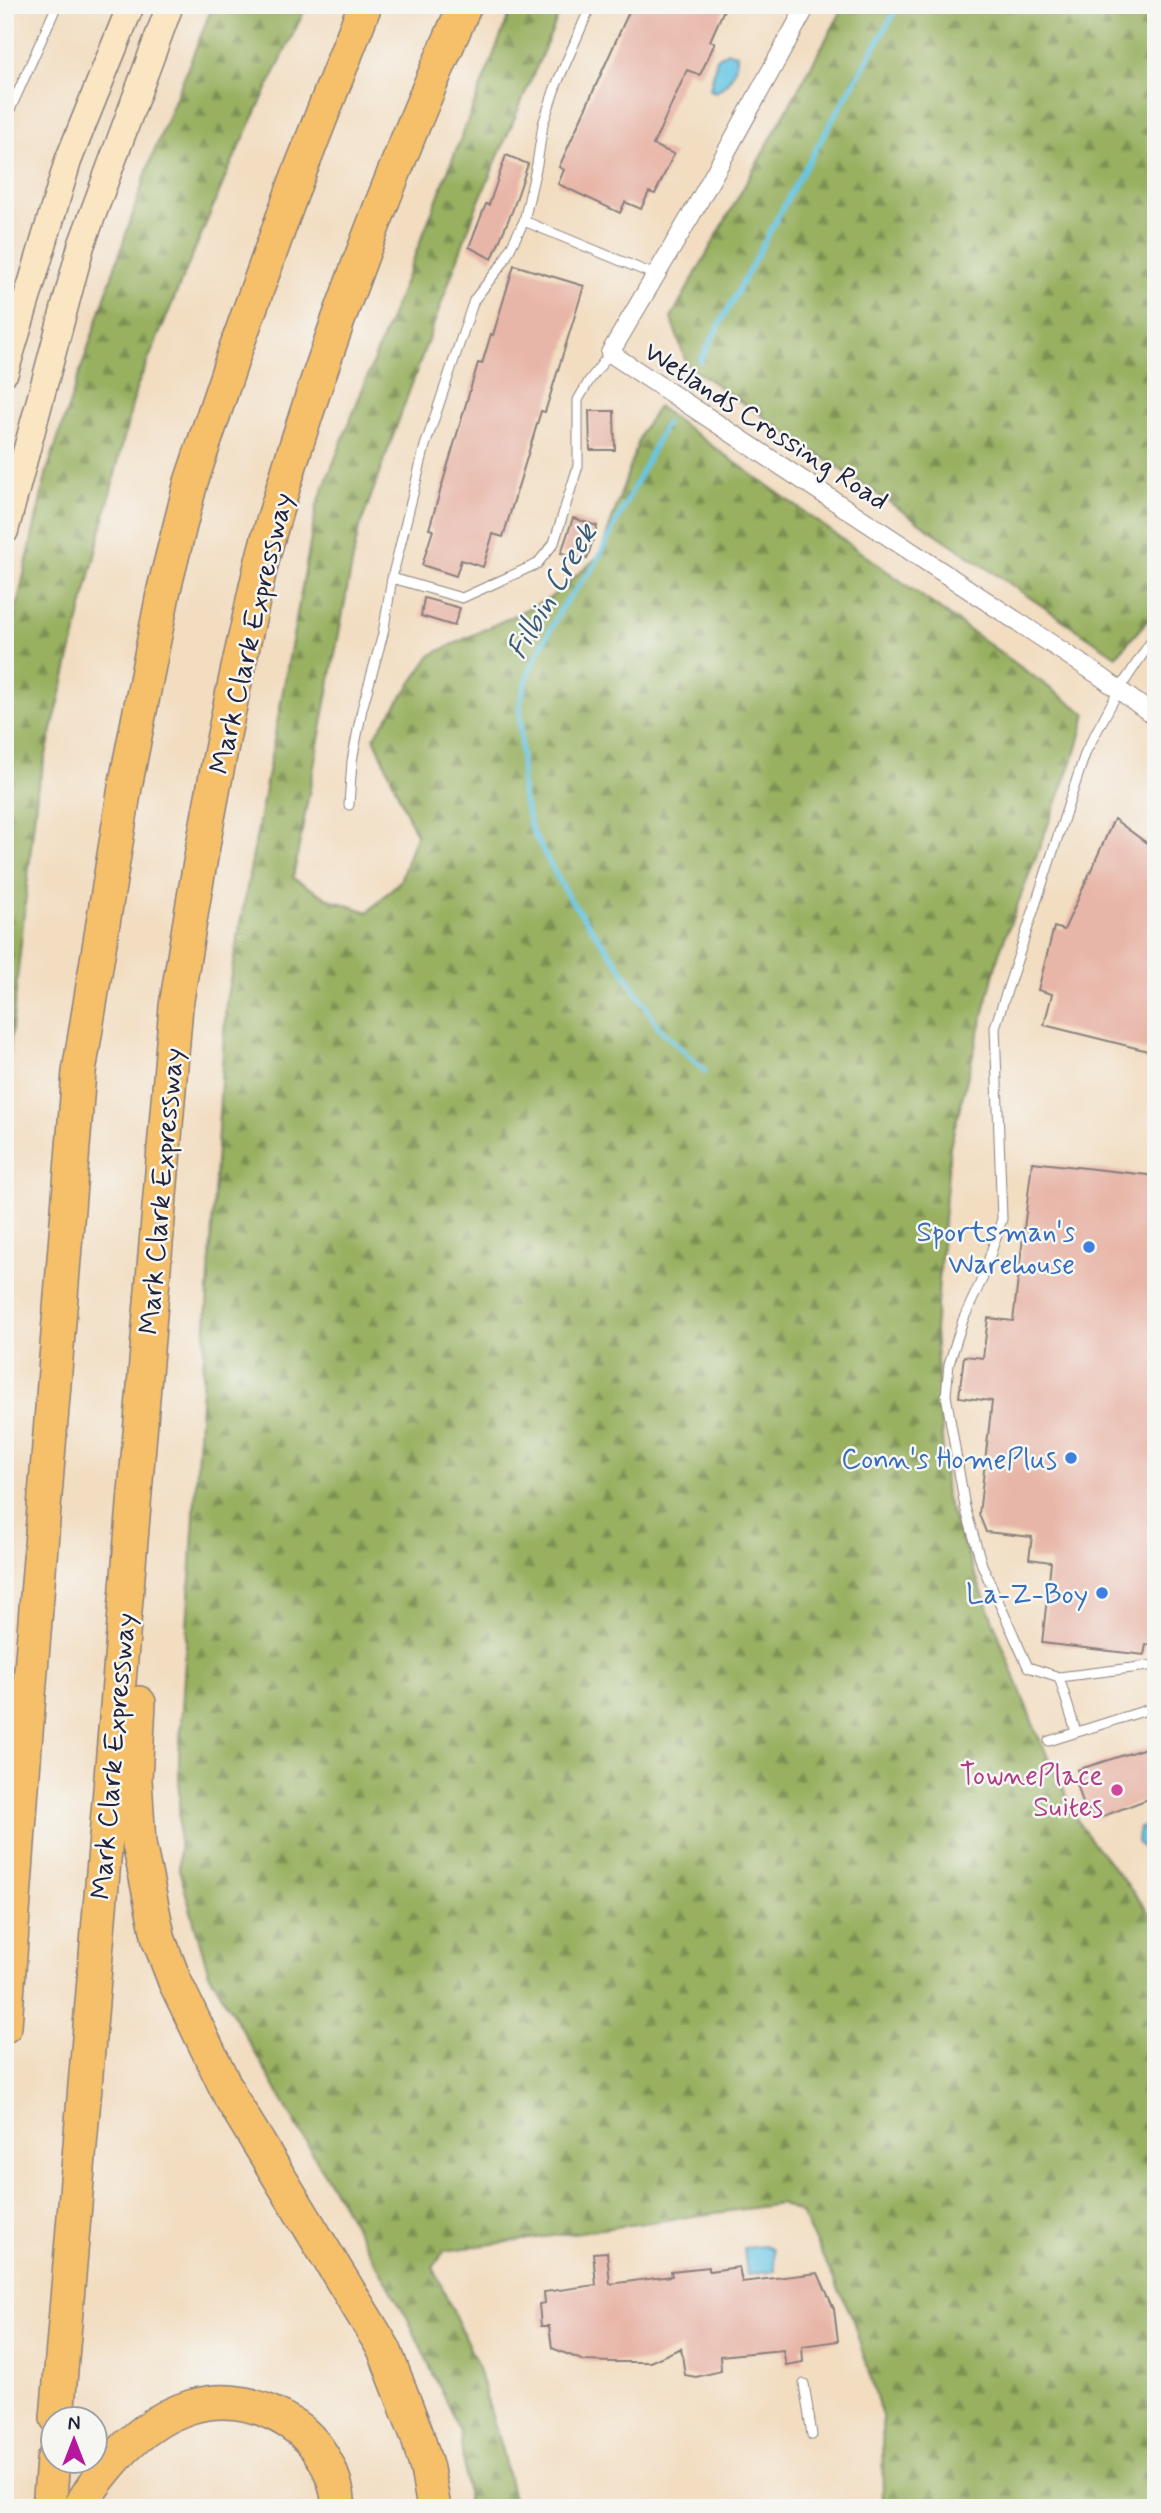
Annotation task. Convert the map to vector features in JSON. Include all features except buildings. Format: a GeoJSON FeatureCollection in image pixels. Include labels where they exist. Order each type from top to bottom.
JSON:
{"type":"FeatureCollection","features":[{"type":"Feature","properties":{"kind":"highway"},"geometry":{"type":"LineString","coordinates":[[5,2026],[79,1072],[125,787],[164,589],[191,482],[296,181],[365,5]]}},
{"type":"Feature","properties":{"kind":"highway","name":"Mark Clark Expressway"},"geometry":{"type":"LineString","coordinates":[[58,2404],[176,1006],[216,769],[268,537],[309,405],[356,271],[425,93],[465,5]]}},
{"type":"Feature","properties":{"kind":"highway"},"geometry":{"type":"LineString","coordinates":[[169,1086],[135,1779],[139,1844],[146,1886],[159,1940],[174,1982],[225,2087],[384,2349],[417,2435],[434,2508]]}},
{"type":"Feature","properties":{"kind":"highway"},"geometry":{"type":"LineString","coordinates":[[5,1780],[52,1407]]}},
{"type":"Feature","properties":{"kind":"highway"},"geometry":{"type":"LineString","coordinates":[[80,2508],[98,2479],[133,2438],[176,2411],[197,2404],[218,2402],[238,2402],[261,2409],[281,2417],[299,2429],[315,2444],[326,2462],[335,2481],[339,2508]]}},
{"type":"Feature","properties":{"kind":"highway"},"geometry":{"type":"LineString","coordinates":[[49,2508],[52,2474]]}},
{"type":"Feature","properties":{"kind":"street"},"geometry":{"type":"LineString","coordinates":[[5,372],[68,160],[131,5]]}},
{"type":"Feature","properties":{"kind":"street"},"geometry":{"type":"LineString","coordinates":[[5,531],[81,246],[170,5]]}},
{"type":"Feature","properties":{"kind":"street","name":"Wetlands Crossing Road"},"geometry":{"type":"LineString","coordinates":[[807,5],[610,353],[1156,717]]}},
{"type":"Feature","properties":{"kind":"lane"},"geometry":{"type":"LineString","coordinates":[[5,121],[57,5]]}},
{"type":"Feature","properties":{"kind":"lane"},"geometry":{"type":"LineString","coordinates":[[349,805],[352,761],[362,709],[383,635],[392,578],[425,446],[474,300],[503,263],[524,221],[543,124],[555,88],[591,5]]}},
{"type":"Feature","properties":{"kind":"lane"},"geometry":{"type":"LineString","coordinates":[[524,221],[655,275]]}},
{"type":"Feature","properties":{"kind":"lane"},"geometry":{"type":"LineString","coordinates":[[392,578],[462,598],[537,564],[554,543],[578,466],[578,400],[610,353]]}},
{"type":"Feature","properties":{"kind":"lane"},"geometry":{"type":"LineString","coordinates":[[1155,1665],[1059,1677],[1028,1667],[982,1565],[965,1507],[946,1395],[949,1364],[963,1320],[983,1277],[1002,1219],[995,1027],[1086,751],[1119,690],[1156,634]]}},
{"type":"Feature","properties":{"kind":"lane"},"geometry":{"type":"LineString","coordinates":[[1059,1677],[1076,1732]]}},
{"type":"Feature","properties":{"kind":"lane"},"geometry":{"type":"LineString","coordinates":[[1049,1741],[1156,1707]]}},
{"type":"Feature","properties":{"kind":"lane"},"geometry":{"type":"LineString","coordinates":[[804,2384],[812,2435]]}},
{"type":"Feature","properties":{"kind":"green space"},"geometry":{"type":"Polygon","coordinates":[[[213,5],[307,5],[228,171],[136,389],[37,791],[5,1094],[5,660],[47,471],[150,162],[213,5]]]}},
{"type":"Feature","properties":{"kind":"green space"},"geometry":{"type":"Polygon","coordinates":[[[513,5],[563,5],[476,208],[358,532],[293,878],[329,899],[368,912],[400,881],[416,835],[374,737],[431,655],[550,598],[600,555],[642,431],[658,407],[1086,714],[1077,749],[999,953],[950,1146],[935,1330],[946,1499],[1037,1734],[1081,1827],[1156,1921],[1156,2508],[883,2508],[882,2416],[851,2314],[801,2213],[780,2204],[444,2251],[433,2267],[476,2362],[501,2447],[515,2508],[468,2508],[460,2432],[408,2319],[208,1971],[179,1869],[179,1756],[226,1002],[317,505],[513,5]]]}},
{"type":"Feature","properties":{"kind":"green space"},"geometry":{"type":"Polygon","coordinates":[[[845,5],[1156,5],[1156,611],[1116,656],[687,365],[671,318],[845,5]]]}},
{"type":"Feature","properties":{"kind":"water"},"geometry":{"type":"Polygon","coordinates":[[[728,52],[737,54],[732,76],[716,92],[710,90],[717,58],[728,52]]]}},
{"type":"Feature","properties":{"kind":"water"},"geometry":{"type":"Polygon","coordinates":[[[1156,1824],[1156,1861],[1137,1842],[1139,1827],[1156,1824]]]}},
{"type":"Feature","properties":{"kind":"water"},"geometry":{"type":"Polygon","coordinates":[[[765,2246],[773,2250],[775,2271],[747,2275],[744,2248],[765,2246]]]}},
{"type":"Feature","properties":{"kind":"waterway","name":"Filbin Creek"},"geometry":{"type":"LineString","coordinates":[[700,361],[794,187],[899,5]]}},
{"type":"Feature","properties":{"kind":"waterway","name":"Filbin Creek"},"geometry":{"type":"LineString","coordinates":[[666,423],[594,567],[563,605],[530,669],[520,702],[522,793],[532,831],[569,898],[620,966],[660,1029],[705,1071]]}},
{"type":"Feature","properties":{"kind":"place","name":"Sportsman's Warehouse"},"geometry":{"type":"Point","coordinates":[1089,1247]}},
{"type":"Feature","properties":{"kind":"place","name":"Conn's HomePlus"},"geometry":{"type":"Point","coordinates":[1071,1458]}},
{"type":"Feature","properties":{"kind":"place","name":"La-Z-Boy"},"geometry":{"type":"Point","coordinates":[1102,1593]}},
{"type":"Feature","properties":{"kind":"place","name":"TownePlace Suites"},"geometry":{"type":"Point","coordinates":[1117,1790]}}]}
